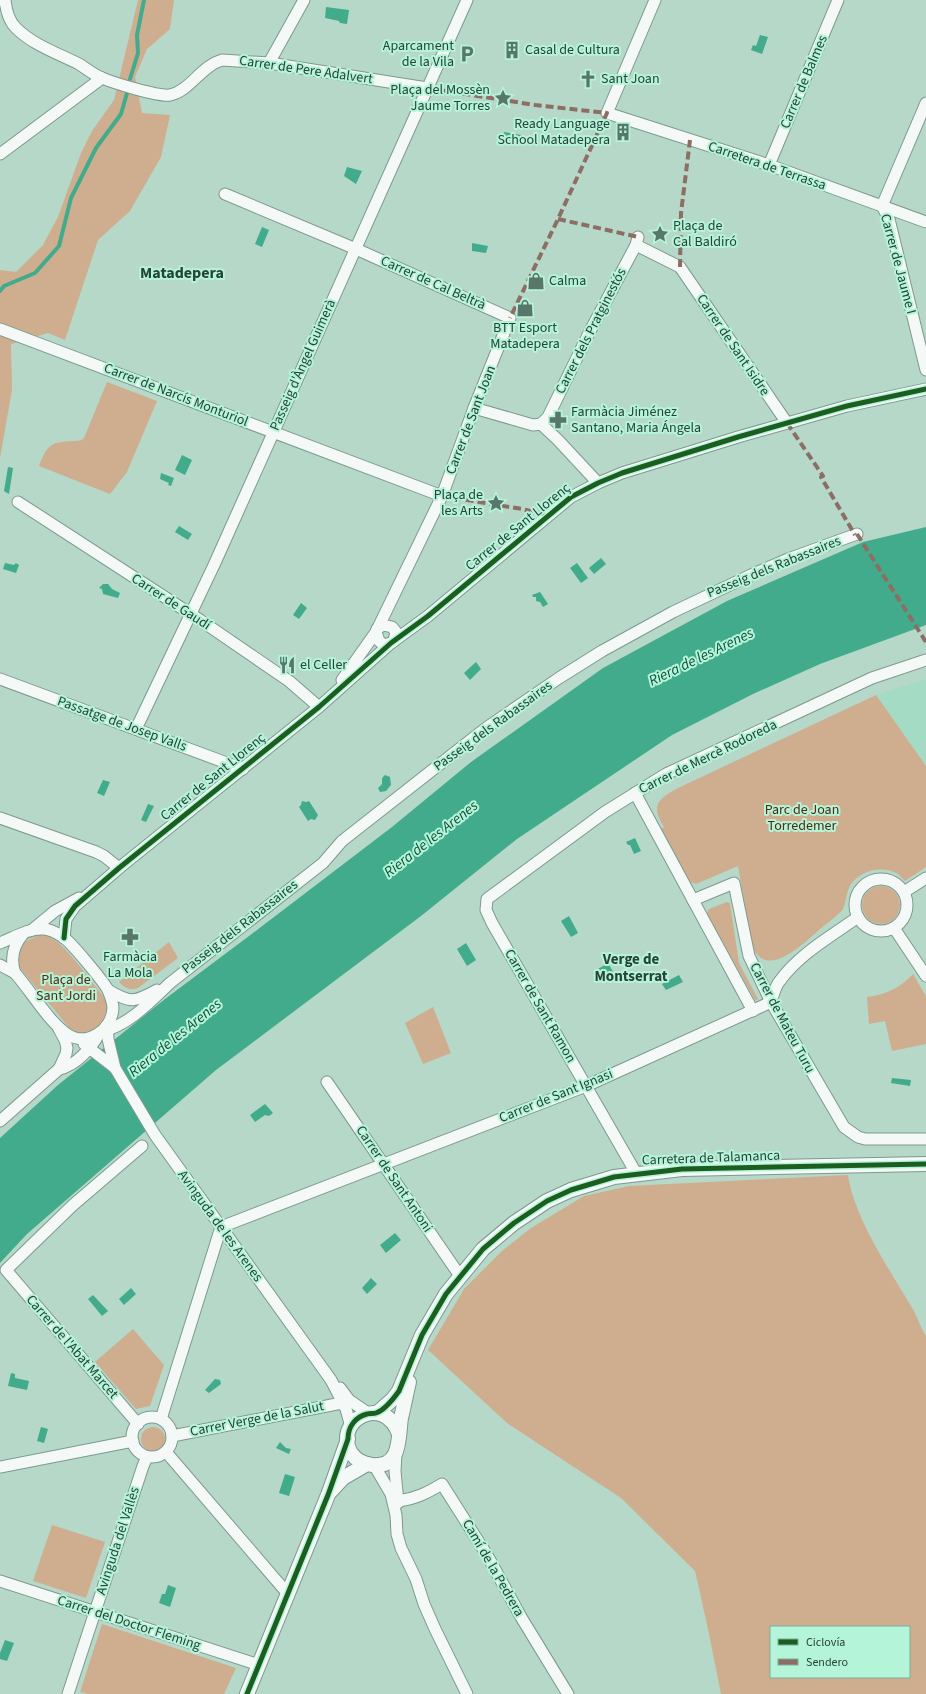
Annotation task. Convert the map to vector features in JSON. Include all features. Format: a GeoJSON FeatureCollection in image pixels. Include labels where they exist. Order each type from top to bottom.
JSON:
{"type":"FeatureCollection","features":[{"type":"Feature","properties":{"kind":"street","name":"Carrer de Pere Adalvert"},"geometry":{"type":"LineString","coordinates":[[5,0],[8,17],[15,27],[44,48],[78,64],[102,78],[163,96],[178,93],[204,69],[222,60],[269,62],[427,88]]}},
{"type":"Feature","properties":{"kind":"street"},"geometry":{"type":"LineString","coordinates":[[269,62],[304,0]]}},
{"type":"Feature","properties":{"kind":"street","name":"Passeig d'Àngel Guimerà"},"geometry":{"type":"LineString","coordinates":[[136,729],[191,614],[467,0]]}},
{"type":"Feature","properties":{"kind":"street","name":"Carretera de Terrassa"},"geometry":{"type":"LineString","coordinates":[[655,0],[607,113],[769,164],[926,222]]}},
{"type":"Feature","properties":{"kind":"street","name":"Carrer de Balmes"},"geometry":{"type":"LineString","coordinates":[[769,164],[838,0]]}},
{"type":"Feature","properties":{"kind":"street"},"geometry":{"type":"LineString","coordinates":[[0,154],[102,78]]}},
{"type":"Feature","properties":{"kind":"street"},"geometry":{"type":"LineString","coordinates":[[882,206],[926,102]]}},
{"type":"Feature","properties":{"kind":"street","name":"Carrer de Cal Beltrà"},"geometry":{"type":"LineString","coordinates":[[225,194],[356,249],[510,318]]}},
{"type":"Feature","properties":{"kind":"street","name":"Carrer de Jaume I"},"geometry":{"type":"LineString","coordinates":[[882,206],[889,219],[926,370]]}},
{"type":"Feature","properties":{"kind":"street","name":"Carrer de Sant Isidre"},"geometry":{"type":"LineString","coordinates":[[637,241],[680,267],[786,423]]}},
{"type":"Feature","properties":{"kind":"street","name":"Carrer dels Pratginestós"},"geometry":{"type":"LineString","coordinates":[[541,424],[548,417],[637,241]]}},
{"type":"Feature","properties":{"kind":"street","name":"Carrer de Sant Joan"},"geometry":{"type":"LineString","coordinates":[[331,695],[377,631],[442,496],[474,408],[510,318]]}},
{"type":"Feature","properties":{"kind":"street","name":"Carrer de Narcís Monturiol"},"geometry":{"type":"LineString","coordinates":[[0,329],[442,496]]}},
{"type":"Feature","properties":{"kind":"street","name":"Carrer de Sant Llorenç"},"geometry":{"type":"LineString","coordinates":[[64,938],[66,920],[70,912],[119,868],[319,707],[392,642],[486,569],[547,515],[571,497],[598,483],[637,468],[847,406],[926,389]]}},
{"type":"Feature","properties":{"kind":"street"},"geometry":{"type":"LineString","coordinates":[[474,408],[533,424],[541,424],[598,483]]}},
{"type":"Feature","properties":{"kind":"street","name":"Carrer de Gaudí"},"geometry":{"type":"LineString","coordinates":[[18,502],[191,614],[289,681],[319,707]]}},
{"type":"Feature","properties":{"kind":"street","name":"Passeig dels Rabassaires"},"geometry":{"type":"LineString","coordinates":[[104,1032],[131,1017],[150,1002],[170,983],[317,867],[342,841],[383,808],[486,728],[559,678],[602,651],[702,598],[788,559],[857,534]]}},
{"type":"Feature","properties":{"kind":"street"},"geometry":{"type":"LineString","coordinates":[[382,625],[392,626],[396,632],[392,642],[384,645],[379,642],[377,631],[382,625]]}},
{"type":"Feature","properties":{"kind":"street","name":"Carrer de Mercè Rodoreda"},"geometry":{"type":"LineString","coordinates":[[488,899],[559,845],[635,793],[666,774],[872,678],[926,660]]}},
{"type":"Feature","properties":{"kind":"street","name":"Passatge de Josep Valls"},"geometry":{"type":"LineString","coordinates":[[0,679],[243,768]]}},
{"type":"Feature","properties":{"kind":"street","name":"Carrer de Mateu Turu"},"geometry":{"type":"LineString","coordinates":[[635,793],[754,1010]]}},
{"type":"Feature","properties":{"kind":"street"},"geometry":{"type":"LineString","coordinates":[[0,818],[100,854],[119,868]]}},
{"type":"Feature","properties":{"kind":"street"},"geometry":{"type":"LineString","coordinates":[[882,878],[891,880],[899,885],[904,892],[907,906],[905,917],[894,928],[886,931],[876,931],[868,928],[858,917],[855,908],[855,898],[864,884],[873,879],[882,878]]}},
{"type":"Feature","properties":{"kind":"street"},"geometry":{"type":"LineString","coordinates":[[904,892],[926,878]]}},
{"type":"Feature","properties":{"kind":"street","name":"Carrer de Mateu Turu"},"geometry":{"type":"LineString","coordinates":[[693,900],[734,883],[749,956],[770,1002],[844,1127],[865,1140],[926,1139]]}},
{"type":"Feature","properties":{"kind":"street","name":"Carrer de Sant Llorenç"},"geometry":{"type":"LineString","coordinates":[[27,932],[55,912],[92,892]]}},
{"type":"Feature","properties":{"kind":"street","name":"Carrer de Sant Ramon"},"geometry":{"type":"LineString","coordinates":[[488,899],[486,910],[492,923],[636,1173]]}},
{"type":"Feature","properties":{"kind":"street"},"geometry":{"type":"LineString","coordinates":[[770,1002],[778,983],[796,963],[810,950],[858,917]]}},
{"type":"Feature","properties":{"kind":"street"},"geometry":{"type":"LineString","coordinates":[[894,928],[926,976]]}},
{"type":"Feature","properties":{"kind":"street"},"geometry":{"type":"LineString","coordinates":[[0,944],[27,932],[46,929],[64,938],[96,973],[108,990],[113,1007],[111,1018],[104,1032],[91,1050],[65,1068],[59,1069]]}},
{"type":"Feature","properties":{"kind":"street"},"geometry":{"type":"LineString","coordinates":[[27,932],[18,941],[12,957],[12,965],[15,973],[56,1024],[66,1034],[79,1039],[89,1038],[104,1032]]}},
{"type":"Feature","properties":{"kind":"street"},"geometry":{"type":"LineString","coordinates":[[0,965],[15,973]]}},
{"type":"Feature","properties":{"kind":"street","name":"Passeig dels Rabassaires"},"geometry":{"type":"LineString","coordinates":[[108,990],[118,996],[132,1001],[144,997],[170,983]]}},
{"type":"Feature","properties":{"kind":"street","name":"Carrer de Sant Ignasi"},"geometry":{"type":"LineString","coordinates":[[221,1227],[586,1086],[770,1002]]}},
{"type":"Feature","properties":{"kind":"street"},"geometry":{"type":"LineString","coordinates":[[0,1121],[59,1069],[66,1054],[67,1048],[65,1040],[56,1024]]}},
{"type":"Feature","properties":{"kind":"street","name":"Avinguda de les Arenes"},"geometry":{"type":"LineString","coordinates":[[104,1032],[115,1068],[154,1135],[331,1380],[342,1403],[349,1433]]}},
{"type":"Feature","properties":{"kind":"street","name":"Avinguda de les Arenes"},"geometry":{"type":"LineString","coordinates":[[79,1039],[115,1068]]}},
{"type":"Feature","properties":{"kind":"street","name":"Carrer de Sant Antoni"},"geometry":{"type":"LineString","coordinates":[[327,1082],[460,1276]]}},
{"type":"Feature","properties":{"kind":"street","name":"Carrer de l'Abat Marcet"},"geometry":{"type":"LineString","coordinates":[[138,1424],[6,1270],[73,1205],[142,1146]]}},
{"type":"Feature","properties":{"kind":"street","name":"Carretera de Talamanca"},"geometry":{"type":"LineString","coordinates":[[413,1360],[422,1335],[446,1294],[483,1249],[514,1224],[547,1201],[571,1190],[614,1176],[682,1169],[926,1164]]}},
{"type":"Feature","properties":{"kind":"street"},"geometry":{"type":"LineString","coordinates":[[161,1420],[221,1227]]}},
{"type":"Feature","properties":{"kind":"street"},"geometry":{"type":"LineString","coordinates":[[247,1694],[328,1496],[349,1433],[357,1418],[372,1413],[393,1399],[399,1392],[408,1367],[413,1360]]}},
{"type":"Feature","properties":{"kind":"street"},"geometry":{"type":"LineString","coordinates":[[396,1515],[398,1500],[395,1471],[396,1453],[399,1443],[399,1434],[406,1395],[414,1366],[413,1360]]}},
{"type":"Feature","properties":{"kind":"street","name":"Avinguda de les Arenes"},"geometry":{"type":"LineString","coordinates":[[331,1380],[342,1390],[349,1400],[372,1413]]}},
{"type":"Feature","properties":{"kind":"street","name":"Carrer Verge de la Salut"},"geometry":{"type":"LineString","coordinates":[[172,1436],[342,1403]]}},
{"type":"Feature","properties":{"kind":"street"},"geometry":{"type":"LineString","coordinates":[[372,1413],[385,1415],[392,1420],[399,1434]]}},
{"type":"Feature","properties":{"kind":"street"},"geometry":{"type":"LineString","coordinates":[[151,1418],[161,1420],[166,1423],[170,1429],[172,1442],[166,1452],[160,1456],[147,1457],[138,1451],[133,1441],[134,1429],[138,1424],[146,1419],[151,1418]]}},
{"type":"Feature","properties":{"kind":"street"},"geometry":{"type":"LineString","coordinates":[[349,1433],[352,1454],[362,1463],[370,1465],[391,1494],[396,1515],[397,1534],[401,1548],[416,1579],[424,1604],[435,1629],[467,1694]]}},
{"type":"Feature","properties":{"kind":"street"},"geometry":{"type":"LineString","coordinates":[[0,1467],[133,1441]]}},
{"type":"Feature","properties":{"kind":"street"},"geometry":{"type":"LineString","coordinates":[[166,1452],[288,1594]]}},
{"type":"Feature","properties":{"kind":"street"},"geometry":{"type":"LineString","coordinates":[[328,1496],[343,1478],[370,1465],[386,1462],[396,1453]]}},
{"type":"Feature","properties":{"kind":"street","name":"Avinguda del Vallès"},"geometry":{"type":"LineString","coordinates":[[68,1694],[140,1473],[147,1457]]}},
{"type":"Feature","properties":{"kind":"street","name":"Camí de la Pedrera"},"geometry":{"type":"LineString","coordinates":[[398,1500],[410,1499],[423,1495],[442,1484],[487,1555],[521,1617],[568,1694]]}},
{"type":"Feature","properties":{"kind":"street","name":"Carrer del Doctor Fleming"},"geometry":{"type":"LineString","coordinates":[[0,1581],[259,1665]]}},
{"type":"Feature","properties":{"kind":"shaded area"},"geometry":{"type":"Polygon","coordinates":[[[926,679],[926,766],[876,695],[926,679]]]}},
{"type":"Feature","properties":{"kind":"green space"},"geometry":{"type":"Polygon","coordinates":[[[138,0],[174,0],[170,29],[147,49],[135,77],[142,113],[170,115],[161,157],[130,211],[98,240],[65,340],[48,333],[11,344],[12,390],[0,458],[0,270],[16,272],[43,245],[58,217],[81,153],[92,131],[114,100],[138,0]]]}},
{"type":"Feature","properties":{"kind":"green space"},"geometry":{"type":"Polygon","coordinates":[[[107,382],[157,401],[127,472],[110,494],[39,466],[44,453],[50,446],[59,442],[79,441],[84,438],[107,382]]]}},
{"type":"Feature","properties":{"kind":"green space","name":"Parc de Joan Torredemer"},"geometry":{"type":"Polygon","coordinates":[[[876,695],[926,766],[926,867],[905,881],[898,874],[890,871],[877,870],[864,873],[850,886],[843,909],[836,916],[786,956],[776,960],[767,960],[759,956],[752,946],[738,866],[696,884],[690,882],[660,830],[664,827],[657,813],[658,803],[665,796],[678,788],[876,695]]]}},
{"type":"Feature","properties":{"kind":"green space"},"geometry":{"type":"Polygon","coordinates":[[[881,886],[891,889],[897,895],[900,905],[897,915],[891,921],[881,924],[871,921],[865,915],[862,905],[865,895],[871,889],[881,886]]]}},
{"type":"Feature","properties":{"kind":"green space"},"geometry":{"type":"Polygon","coordinates":[[[727,902],[730,903],[739,963],[758,999],[757,1000],[755,1000],[707,913],[709,909],[727,902]]]}},
{"type":"Feature","properties":{"kind":"green space","name":"Plaça de Sant Jordi"},"geometry":{"type":"Polygon","coordinates":[[[46,935],[58,942],[79,965],[106,1000],[108,1006],[107,1014],[100,1025],[95,1029],[83,1033],[77,1033],[71,1030],[19,967],[18,955],[21,946],[34,937],[46,935]]]}},
{"type":"Feature","properties":{"kind":"green space"},"geometry":{"type":"Polygon","coordinates":[[[169,942],[178,958],[138,988],[128,988],[119,982],[169,942]]]}},
{"type":"Feature","properties":{"kind":"green space"},"geometry":{"type":"Polygon","coordinates":[[[913,974],[926,996],[926,1044],[892,1051],[885,1021],[869,1024],[867,997],[880,995],[892,990],[913,974]]]}},
{"type":"Feature","properties":{"kind":"green space"},"geometry":{"type":"Polygon","coordinates":[[[433,1007],[451,1053],[423,1064],[405,1023],[433,1007]]]}},
{"type":"Feature","properties":{"kind":"green space"},"geometry":{"type":"Polygon","coordinates":[[[848,1175],[857,1208],[865,1225],[926,1336],[926,1694],[721,1694],[695,1571],[621,1498],[507,1423],[428,1350],[464,1289],[502,1251],[531,1228],[584,1196],[629,1186],[848,1175]]]}},
{"type":"Feature","properties":{"kind":"green space"},"geometry":{"type":"Polygon","coordinates":[[[133,1329],[164,1365],[150,1406],[136,1409],[95,1362],[133,1329]]]}},
{"type":"Feature","properties":{"kind":"green space"},"geometry":{"type":"Polygon","coordinates":[[[153,1427],[158,1428],[164,1434],[164,1444],[158,1450],[153,1451],[148,1450],[142,1444],[141,1439],[142,1434],[148,1428],[153,1427]]]}},
{"type":"Feature","properties":{"kind":"green space"},"geometry":{"type":"Polygon","coordinates":[[[52,1525],[105,1542],[86,1598],[33,1581],[52,1525]]]}},
{"type":"Feature","properties":{"kind":"green space"},"geometry":{"type":"Polygon","coordinates":[[[102,1624],[236,1668],[224,1694],[88,1694],[80,1692],[102,1624]]]}},
{"type":"Feature","properties":{"kind":"water"},"geometry":{"type":"Polygon","coordinates":[[[326,7],[349,10],[347,24],[325,18],[326,7]]]}},
{"type":"Feature","properties":{"kind":"water"},"geometry":{"type":"Polygon","coordinates":[[[760,35],[768,37],[762,54],[751,50],[753,45],[756,46],[760,35]]]}},
{"type":"Feature","properties":{"kind":"water"},"geometry":{"type":"Polygon","coordinates":[[[504,132],[521,135],[520,144],[502,141],[504,132]]]}},
{"type":"Feature","properties":{"kind":"water"},"geometry":{"type":"Polygon","coordinates":[[[347,167],[362,171],[356,184],[344,176],[347,167]]]}},
{"type":"Feature","properties":{"kind":"water"},"geometry":{"type":"Polygon","coordinates":[[[262,227],[269,230],[262,247],[255,244],[262,227]]]}},
{"type":"Feature","properties":{"kind":"water"},"geometry":{"type":"Polygon","coordinates":[[[472,243],[488,246],[486,253],[472,251],[472,243]]]}},
{"type":"Feature","properties":{"kind":"water"},"geometry":{"type":"Polygon","coordinates":[[[182,455],[192,460],[185,475],[175,470],[182,455]]]}},
{"type":"Feature","properties":{"kind":"water"},"geometry":{"type":"Polygon","coordinates":[[[8,467],[13,468],[9,494],[4,491],[8,467]]]}},
{"type":"Feature","properties":{"kind":"water"},"geometry":{"type":"Polygon","coordinates":[[[161,473],[174,478],[171,486],[168,485],[169,483],[160,479],[161,473]]]}},
{"type":"Feature","properties":{"kind":"water"},"geometry":{"type":"Polygon","coordinates":[[[179,526],[192,534],[188,540],[175,532],[179,526]]]}},
{"type":"Feature","properties":{"kind":"water","name":"Riera de les Arenes"},"geometry":{"type":"Polygon","coordinates":[[[926,527],[926,625],[820,664],[753,694],[672,735],[517,839],[421,916],[216,1070],[27,1234],[0,1263],[0,1138],[58,1085],[165,999],[392,827],[471,762],[603,668],[727,601],[863,542],[926,527]]]}},
{"type":"Feature","properties":{"kind":"water"},"geometry":{"type":"Polygon","coordinates":[[[601,558],[606,564],[594,574],[589,568],[601,558]]]}},
{"type":"Feature","properties":{"kind":"water"},"geometry":{"type":"Polygon","coordinates":[[[5,563],[14,565],[16,563],[19,565],[16,573],[3,569],[5,563]]]}},
{"type":"Feature","properties":{"kind":"water"},"geometry":{"type":"Polygon","coordinates":[[[577,563],[588,578],[581,583],[570,568],[577,563]]]}},
{"type":"Feature","properties":{"kind":"water"},"geometry":{"type":"Polygon","coordinates":[[[103,584],[108,584],[112,589],[120,593],[118,598],[103,594],[102,589],[99,588],[103,584]]]}},
{"type":"Feature","properties":{"kind":"water"},"geometry":{"type":"Polygon","coordinates":[[[540,592],[548,604],[543,607],[540,602],[536,601],[536,597],[533,597],[532,595],[540,592]]]}},
{"type":"Feature","properties":{"kind":"water"},"geometry":{"type":"Polygon","coordinates":[[[301,603],[307,608],[299,619],[293,615],[301,603]]]}},
{"type":"Feature","properties":{"kind":"water"},"geometry":{"type":"Polygon","coordinates":[[[476,662],[481,669],[470,680],[464,673],[476,662]]]}},
{"type":"Feature","properties":{"kind":"water"},"geometry":{"type":"Polygon","coordinates":[[[385,775],[390,777],[391,785],[386,791],[380,792],[378,788],[382,784],[382,778],[385,775]]]}},
{"type":"Feature","properties":{"kind":"water"},"geometry":{"type":"Polygon","coordinates":[[[103,780],[110,782],[104,796],[97,793],[103,780]]]}},
{"type":"Feature","properties":{"kind":"water"},"geometry":{"type":"Polygon","coordinates":[[[302,801],[309,801],[318,815],[315,820],[311,819],[308,821],[299,807],[302,801]]]}},
{"type":"Feature","properties":{"kind":"water"},"geometry":{"type":"Polygon","coordinates":[[[148,804],[154,806],[146,822],[141,820],[148,804]]]}},
{"type":"Feature","properties":{"kind":"water"},"geometry":{"type":"Polygon","coordinates":[[[635,838],[641,851],[634,854],[630,845],[626,842],[635,838]]]}},
{"type":"Feature","properties":{"kind":"water"},"geometry":{"type":"Polygon","coordinates":[[[569,916],[578,933],[571,937],[561,921],[569,916]]]}},
{"type":"Feature","properties":{"kind":"water"},"geometry":{"type":"Polygon","coordinates":[[[466,943],[476,960],[467,966],[457,949],[466,943]]]}},
{"type":"Feature","properties":{"kind":"water"},"geometry":{"type":"Polygon","coordinates":[[[608,963],[616,977],[609,981],[604,972],[598,969],[608,963]]]}},
{"type":"Feature","properties":{"kind":"water"},"geometry":{"type":"Polygon","coordinates":[[[679,975],[683,982],[666,990],[662,984],[679,975]]]}},
{"type":"Feature","properties":{"kind":"water"},"geometry":{"type":"Polygon","coordinates":[[[892,1078],[911,1080],[910,1086],[891,1083],[892,1078]]]}},
{"type":"Feature","properties":{"kind":"water"},"geometry":{"type":"Polygon","coordinates":[[[265,1104],[273,1113],[269,1116],[265,1115],[255,1122],[250,1115],[265,1104]]]}},
{"type":"Feature","properties":{"kind":"water"},"geometry":{"type":"Polygon","coordinates":[[[395,1233],[401,1240],[386,1253],[380,1245],[395,1233]]]}},
{"type":"Feature","properties":{"kind":"water"},"geometry":{"type":"Polygon","coordinates":[[[371,1278],[377,1284],[367,1294],[362,1288],[371,1278]]]}},
{"type":"Feature","properties":{"kind":"water"},"geometry":{"type":"Polygon","coordinates":[[[131,1288],[136,1294],[124,1305],[119,1299],[131,1288]]]}},
{"type":"Feature","properties":{"kind":"water"},"geometry":{"type":"Polygon","coordinates":[[[93,1295],[108,1311],[102,1316],[88,1299],[93,1295]]]}},
{"type":"Feature","properties":{"kind":"water"},"geometry":{"type":"Polygon","coordinates":[[[11,1373],[15,1374],[15,1378],[29,1381],[27,1390],[8,1386],[11,1373]]]}},
{"type":"Feature","properties":{"kind":"water"},"geometry":{"type":"Polygon","coordinates":[[[215,1379],[220,1380],[221,1384],[209,1393],[205,1390],[215,1379]]]}},
{"type":"Feature","properties":{"kind":"water"},"geometry":{"type":"Polygon","coordinates":[[[41,1427],[48,1429],[44,1443],[37,1441],[41,1427]]]}},
{"type":"Feature","properties":{"kind":"water"},"geometry":{"type":"Polygon","coordinates":[[[280,1442],[286,1448],[291,1449],[289,1454],[276,1448],[280,1442]]]}},
{"type":"Feature","properties":{"kind":"water"},"geometry":{"type":"Polygon","coordinates":[[[285,1474],[295,1477],[289,1496],[279,1493],[285,1474]]]}},
{"type":"Feature","properties":{"kind":"water"},"geometry":{"type":"Polygon","coordinates":[[[168,1585],[176,1588],[170,1607],[159,1603],[162,1594],[165,1594],[168,1585]]]}},
{"type":"Feature","properties":{"kind":"water"},"geometry":{"type":"Polygon","coordinates":[[[5,1640],[14,1643],[7,1661],[0,1659],[0,1653],[5,1640]]]}},
{"type":"Feature","properties":{"kind":"waterway"},"geometry":{"type":"LineString","coordinates":[[130,79],[138,53],[137,35],[144,0]]}},
{"type":"Feature","properties":{"kind":"waterway"},"geometry":{"type":"LineString","coordinates":[[0,291],[4,286],[35,273],[59,246],[71,198],[96,148],[121,114],[127,93]]}},
{"type":"Feature","properties":{"kind":"marked path"},"geometry":{"type":"LineString","coordinates":[[427,88],[535,105],[607,113],[510,318]]}},
{"type":"Feature","properties":{"kind":"marked path"},"geometry":{"type":"LineString","coordinates":[[680,267],[681,213],[690,140]]}},
{"type":"Feature","properties":{"kind":"marked path"},"geometry":{"type":"LineString","coordinates":[[558,219],[638,237]]}},
{"type":"Feature","properties":{"kind":"marked path"},"geometry":{"type":"LineString","coordinates":[[787,423],[823,476],[821,477],[855,535]]}},
{"type":"Feature","properties":{"kind":"marked path"},"geometry":{"type":"LineString","coordinates":[[442,496],[522,509],[547,515]]}},
{"type":"Feature","properties":{"kind":"marked path"},"geometry":{"type":"LineString","coordinates":[[857,534],[926,642]]}},
{"type":"Feature","properties":{"kind":"cycle path"},"geometry":{"type":"LineString","coordinates":[[64,938],[66,919],[75,906],[119,868],[319,707],[391,643],[428,616],[571,497],[622,473],[738,437],[847,406],[926,389]]}},
{"type":"Feature","properties":{"kind":"cycle path"},"geometry":{"type":"LineString","coordinates":[[247,1694],[328,1495],[348,1439],[349,1430],[359,1417],[376,1413],[389,1404],[395,1397],[399,1391],[422,1335],[446,1294],[483,1249],[514,1223],[547,1201],[571,1190],[614,1177],[682,1169],[926,1164]]}},
{"type":"Feature","properties":{"kind":"place","name":"Casal de Cultura"},"geometry":{"type":"Point","coordinates":[512,50]}},
{"type":"Feature","properties":{"kind":"place","name":"Aparcament de la Vila"},"geometry":{"type":"Point","coordinates":[467,54]}},
{"type":"Feature","properties":{"kind":"place","name":"Sant Joan"},"geometry":{"type":"Point","coordinates":[588,79]}},
{"type":"Feature","properties":{"kind":"place","name":"Plaça del Mossèn Jaume Torres"},"geometry":{"type":"Point","coordinates":[503,98]}},
{"type":"Feature","properties":{"kind":"place","name":"Ready Language School Matadepera"},"geometry":{"type":"Point","coordinates":[623,132]}},
{"type":"Feature","properties":{"kind":"place","name":"Plaça de Cal Baldiró"},"geometry":{"type":"Point","coordinates":[660,234]}},
{"type":"Feature","properties":{"kind":"place","name":"Calma"},"geometry":{"type":"Point","coordinates":[536,281]}},
{"type":"Feature","properties":{"kind":"place","name":"BTT Esport Matadepera"},"geometry":{"type":"Point","coordinates":[525,308]}},
{"type":"Feature","properties":{"kind":"place","name":"Farmàcia Jiménez Santano, Maria Ángela"},"geometry":{"type":"Point","coordinates":[558,420]}},
{"type":"Feature","properties":{"kind":"place","name":"Plaça de les Arts"},"geometry":{"type":"Point","coordinates":[496,503]}},
{"type":"Feature","properties":{"kind":"place","name":"el Celler"},"geometry":{"type":"Point","coordinates":[287,665]}},
{"type":"Feature","properties":{"kind":"place","name":"Farmàcia La Mola"},"geometry":{"type":"Point","coordinates":[130,937]}},
{"type":"Feature","properties":{"kind":"district","name":"Matadepera"},"geometry":{"type":"Point","coordinates":[182,273]}},
{"type":"Feature","properties":{"kind":"district","name":"Verge de Montserrat"},"geometry":{"type":"Point","coordinates":[631,968]}}]}
